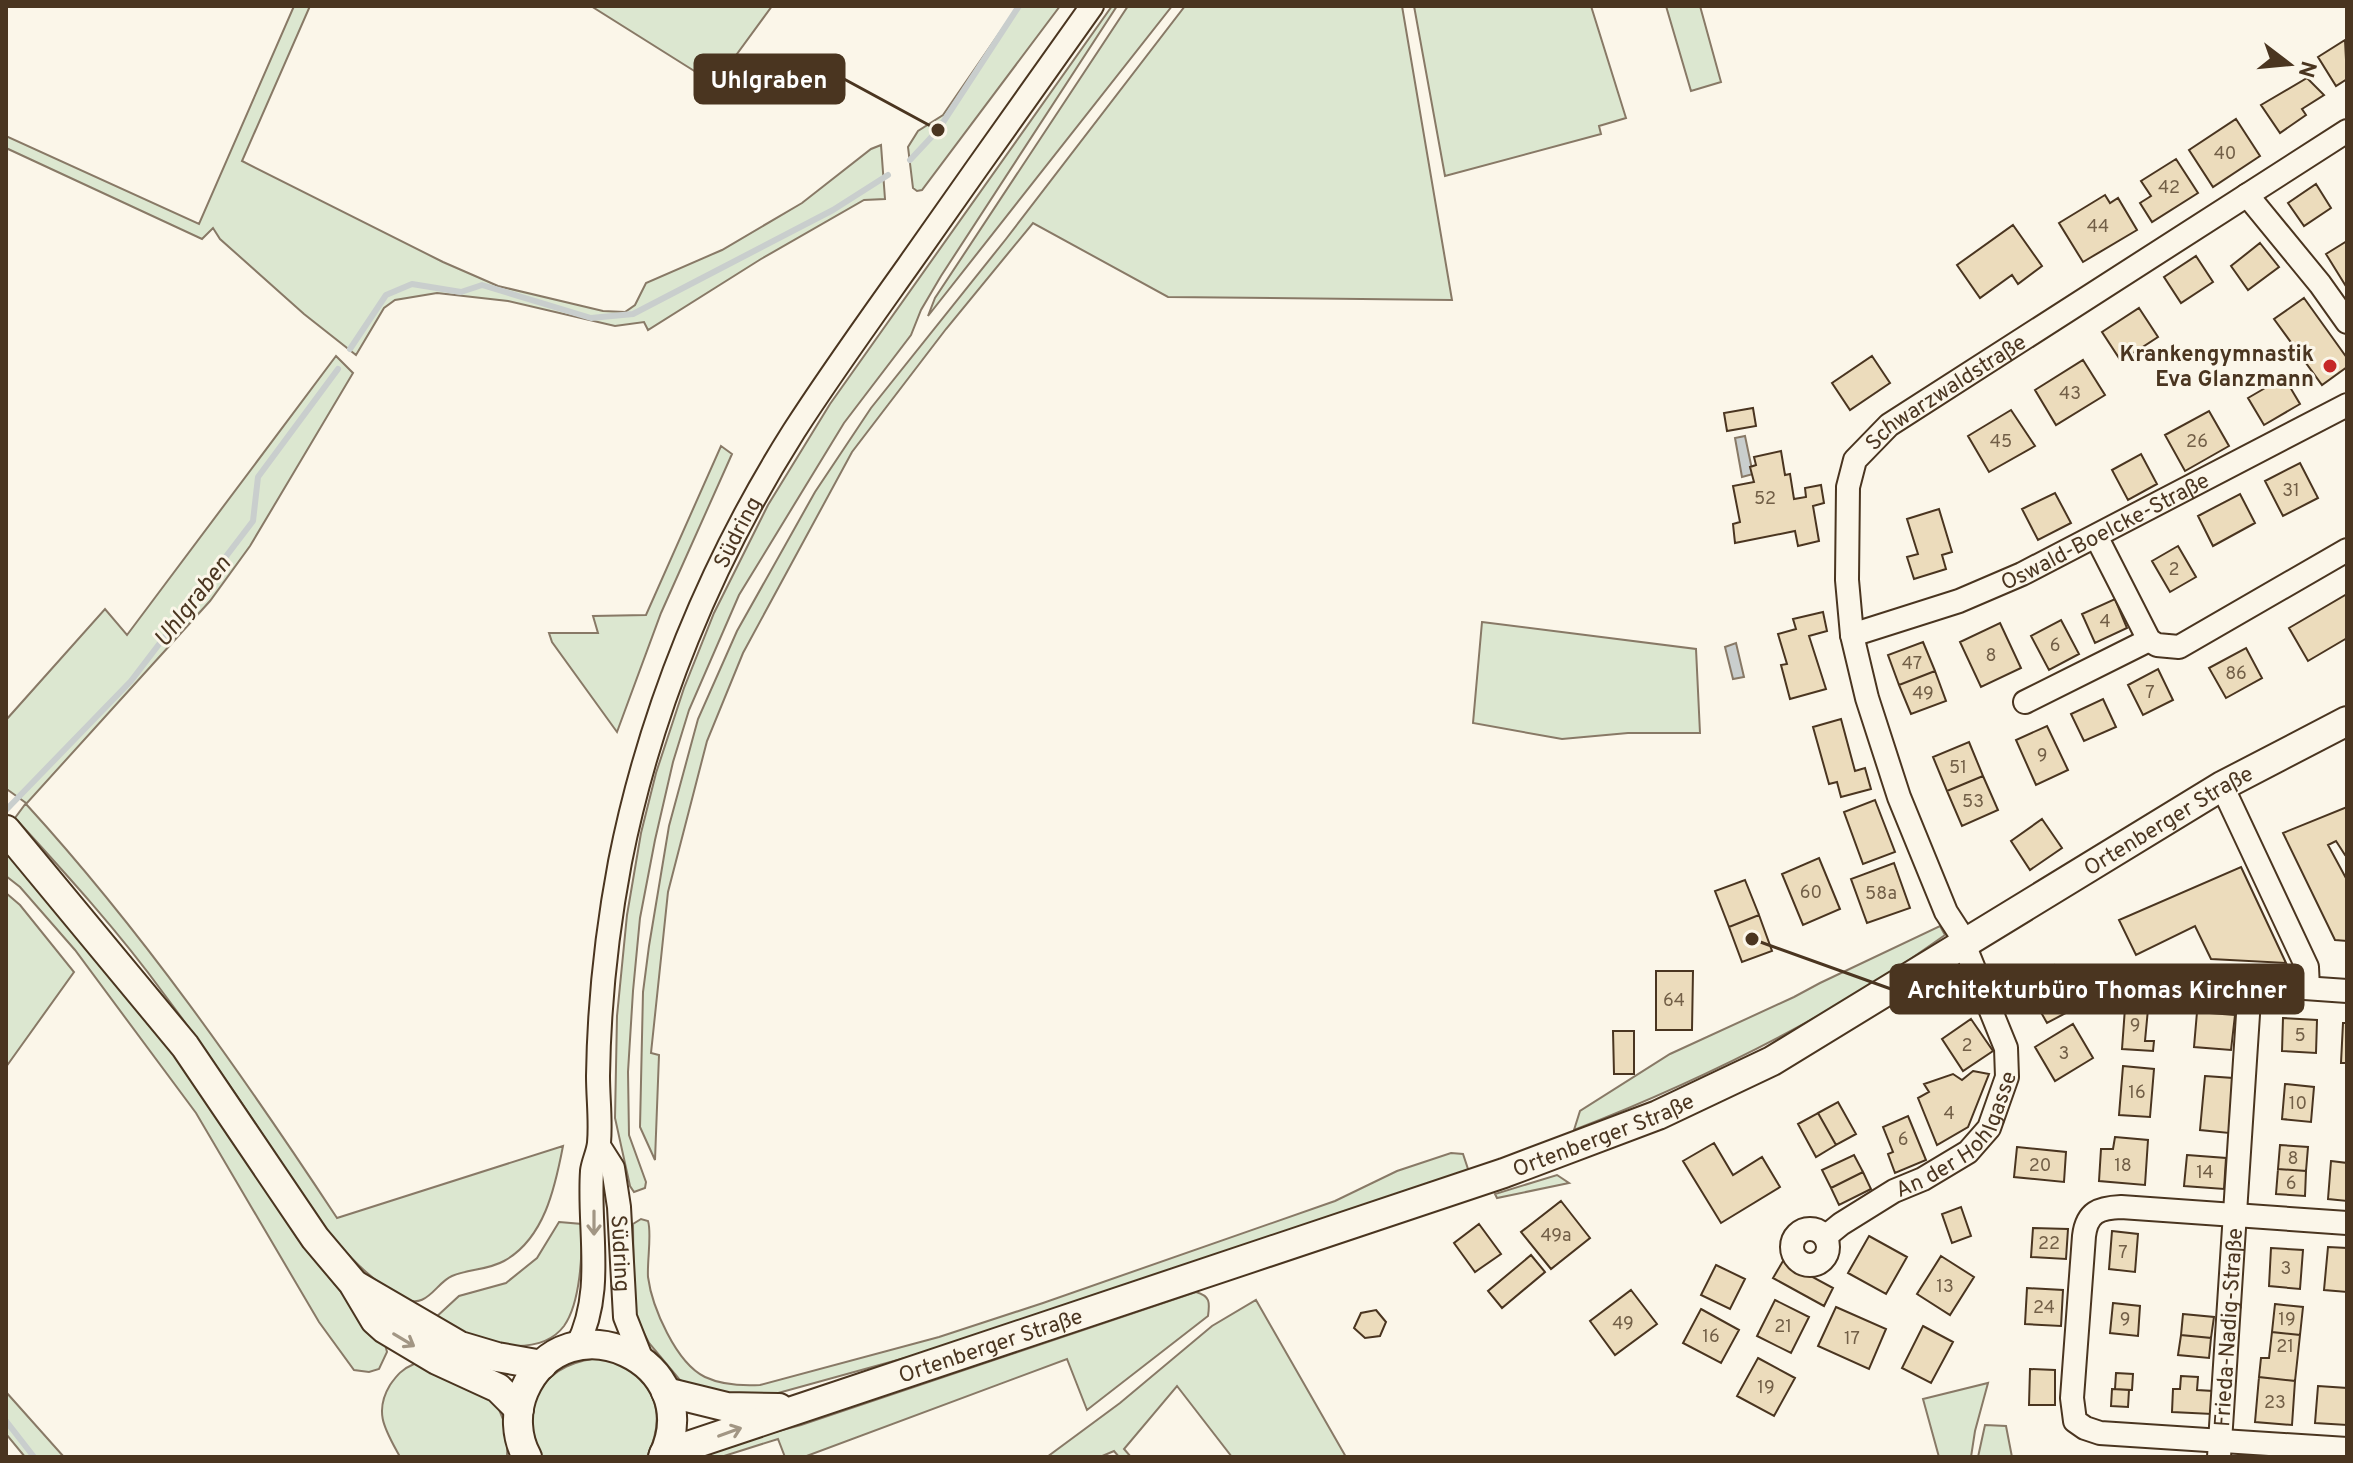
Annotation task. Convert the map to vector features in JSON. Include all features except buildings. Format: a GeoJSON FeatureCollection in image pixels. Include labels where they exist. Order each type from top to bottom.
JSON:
{"type":"FeatureCollection","features":[{"type":"Feature","properties":{"kind":"main road","name":"Ortenberger Straße"},"geometry":{"type":"LineString","coordinates":[[663,1456],[796,1408],[1504,1173],[1658,1115],[1772,1061],[2222,786],[2347,721]]}},
{"type":"Feature","properties":{"kind":"main road"},"geometry":{"type":"LineString","coordinates":[[6,830],[185,1046],[315,1238],[353,1283],[375,1320],[437,1360],[498,1388],[519,1409]]}},
{"type":"Feature","properties":{"kind":"main road"},"geometry":{"type":"LineString","coordinates":[[353,1283],[460,1346],[542,1365]]}},
{"type":"Feature","properties":{"kind":"main road"},"geometry":{"type":"LineString","coordinates":[[524,1456],[518,1430],[519,1409],[529,1381],[542,1365],[560,1352],[577,1346],[611,1346],[627,1351],[652,1369],[666,1392],[672,1425],[663,1456]]}},
{"type":"Feature","properties":{"kind":"main road","name":"Ortenberger Straße"},"geometry":{"type":"LineString","coordinates":[[666,1392],[727,1407],[796,1408]]}},
{"type":"Feature","properties":{"kind":"street","name":"Südring"},"geometry":{"type":"LineString","coordinates":[[577,1346],[585,1330],[593,1298],[592,1168],[599,1146],[598,1074],[602,1011],[620,864],[657,719],[712,582],[793,433],[1092,6]]}},
{"type":"Feature","properties":{"kind":"street","name":"Schwarzwaldstraße"},"geometry":{"type":"LineString","coordinates":[[1964,945],[1946,912],[1899,797],[1867,698],[1852,635],[1847,580],[1848,487],[1855,460],[1889,425],[2347,131]]}},
{"type":"Feature","properties":{"kind":"street"},"geometry":{"type":"LineString","coordinates":[[2247,195],[2347,322]]}},
{"type":"Feature","properties":{"kind":"street","name":"Oswald-Boelcke-Straße"},"geometry":{"type":"LineString","coordinates":[[1852,635],[1959,601],[2022,574],[2097,538],[2347,405]]}},
{"type":"Feature","properties":{"kind":"street"},"geometry":{"type":"LineString","coordinates":[[2097,538],[2149,640],[2157,645],[2179,647],[2347,550]]}},
{"type":"Feature","properties":{"kind":"street"},"geometry":{"type":"LineString","coordinates":[[2025,702],[2149,640]]}},
{"type":"Feature","properties":{"kind":"street"},"geometry":{"type":"LineString","coordinates":[[2222,786],[2307,967],[2308,988]]}},
{"type":"Feature","properties":{"kind":"street","name":"An der Hohlgasse"},"geometry":{"type":"LineString","coordinates":[[1825,1237],[1894,1191],[1923,1179],[1968,1152],[1989,1128],[2007,1077],[2006,1048],[1964,945]]}},
{"type":"Feature","properties":{"kind":"street"},"geometry":{"type":"LineString","coordinates":[[2158,983],[2173,979],[2347,991]]}},
{"type":"Feature","properties":{"kind":"street","name":"Frieda-Nadig-Straße"},"geometry":{"type":"LineString","coordinates":[[2220,1449],[2250,984]]}},
{"type":"Feature","properties":{"kind":"street","name":"Südring"},"geometry":{"type":"LineString","coordinates":[[599,1146],[613,1168],[619,1207],[625,1317],[642,1360]]}},
{"type":"Feature","properties":{"kind":"street","name":"Frieda-Nadig-Straße"},"geometry":{"type":"LineString","coordinates":[[2347,1223],[2121,1207],[2104,1207],[2092,1213],[2084,1236],[2072,1398],[2075,1421],[2100,1433],[2220,1449],[2347,1449]]}},
{"type":"Feature","properties":{"kind":"green space"},"geometry":{"type":"Polygon","coordinates":[[[294,6],[310,6],[242,161],[443,262],[498,286],[603,311],[625,312],[635,305],[646,283],[722,250],[802,203],[871,149],[881,145],[885,199],[864,200],[761,259],[648,330],[644,322],[615,326],[508,301],[437,293],[395,300],[384,308],[356,355],[304,314],[220,239],[213,228],[202,239],[6,148],[6,136],[199,224],[294,6]]]}},
{"type":"Feature","properties":{"kind":"green space"},"geometry":{"type":"Polygon","coordinates":[[[591,6],[772,6],[715,84],[591,6]]]}},
{"type":"Feature","properties":{"kind":"green space"},"geometry":{"type":"Polygon","coordinates":[[[1018,6],[1060,6],[922,190],[917,191],[913,188],[908,147],[918,131],[943,115],[1018,6]]]}},
{"type":"Feature","properties":{"kind":"green space"},"geometry":{"type":"Polygon","coordinates":[[[1112,6],[1117,6],[941,276],[921,310],[911,335],[844,423],[739,595],[689,710],[673,762],[640,918],[628,1072],[629,1135],[646,1182],[645,1188],[634,1192],[615,1118],[617,1016],[627,915],[641,833],[656,773],[684,688],[714,613],[768,505],[830,404],[1112,6]]]}},
{"type":"Feature","properties":{"kind":"green space"},"geometry":{"type":"Polygon","coordinates":[[[1128,6],[1172,6],[928,316],[935,298],[1128,6]]]}},
{"type":"Feature","properties":{"kind":"green space"},"geometry":{"type":"Polygon","coordinates":[[[1185,6],[1402,6],[1452,300],[1168,297],[1033,223],[946,329],[852,452],[743,653],[707,741],[668,892],[651,1053],[659,1055],[655,1160],[640,1127],[643,992],[649,946],[669,826],[698,719],[737,631],[815,492],[871,408],[1185,6]]]}},
{"type":"Feature","properties":{"kind":"green space"},"geometry":{"type":"Polygon","coordinates":[[[1414,6],[1591,6],[1626,118],[1599,126],[1601,134],[1445,176],[1414,6]]]}},
{"type":"Feature","properties":{"kind":"green space"},"geometry":{"type":"Polygon","coordinates":[[[1666,6],[1700,6],[1721,82],[1691,91],[1666,6]]]}},
{"type":"Feature","properties":{"kind":"green space"},"geometry":{"type":"Polygon","coordinates":[[[336,356],[353,373],[250,546],[210,601],[26,804],[150,953],[265,1110],[337,1218],[563,1146],[546,1211],[529,1240],[504,1261],[452,1276],[418,1301],[401,1297],[379,1283],[342,1248],[147,971],[15,818],[26,803],[8,790],[6,792],[6,720],[105,609],[127,635],[336,356]]]}},
{"type":"Feature","properties":{"kind":"green space"},"geometry":{"type":"Polygon","coordinates":[[[721,446],[732,454],[661,613],[617,732],[552,642],[549,633],[598,633],[593,616],[646,615],[721,446]]]}},
{"type":"Feature","properties":{"kind":"green space"},"geometry":{"type":"Polygon","coordinates":[[[1482,622],[1696,649],[1700,733],[1628,733],[1562,739],[1473,723],[1482,622]]]}},
{"type":"Feature","properties":{"kind":"green space"},"geometry":{"type":"Polygon","coordinates":[[[6,851],[143,1012],[232,1133],[298,1239],[342,1293],[383,1336],[387,1352],[379,1369],[369,1372],[354,1370],[319,1322],[196,1113],[75,950],[20,887],[6,876],[6,851]]]}},
{"type":"Feature","properties":{"kind":"green space"},"geometry":{"type":"Polygon","coordinates":[[[6,893],[20,905],[74,972],[6,1067],[6,893]]]}},
{"type":"Feature","properties":{"kind":"green space"},"geometry":{"type":"Polygon","coordinates":[[[1940,926],[1945,935],[1884,977],[1793,1030],[1722,1066],[1574,1130],[1580,1111],[1670,1054],[1940,926]]]}},
{"type":"Feature","properties":{"kind":"green space"},"geometry":{"type":"Polygon","coordinates":[[[1451,1153],[1463,1154],[1468,1169],[1461,1175],[959,1343],[771,1395],[720,1395],[693,1390],[679,1379],[649,1343],[634,1314],[633,1224],[641,1219],[648,1221],[649,1226],[650,1289],[667,1333],[684,1360],[694,1370],[718,1382],[760,1385],[939,1337],[1043,1303],[1335,1201],[1397,1171],[1451,1153]]]}},
{"type":"Feature","properties":{"kind":"green space"},"geometry":{"type":"Polygon","coordinates":[[[1557,1175],[1569,1183],[1497,1198],[1495,1194],[1557,1175]]]}},
{"type":"Feature","properties":{"kind":"green space"},"geometry":{"type":"Polygon","coordinates":[[[559,1222],[582,1224],[582,1249],[574,1304],[564,1326],[555,1335],[533,1345],[508,1346],[467,1337],[434,1319],[459,1296],[506,1283],[537,1258],[559,1222]]]}},
{"type":"Feature","properties":{"kind":"green space"},"geometry":{"type":"Polygon","coordinates":[[[1196,1292],[1208,1300],[1208,1316],[1087,1410],[1067,1359],[804,1457],[785,1457],[778,1439],[721,1457],[691,1457],[801,1425],[1196,1292]]]}},
{"type":"Feature","properties":{"kind":"green space"},"geometry":{"type":"Polygon","coordinates":[[[1256,1300],[1346,1457],[1232,1457],[1177,1386],[1124,1449],[1131,1457],[1119,1457],[1114,1451],[1100,1457],[1047,1457],[1120,1403],[1212,1326],[1256,1300]]]}},
{"type":"Feature","properties":{"kind":"green space"},"geometry":{"type":"Polygon","coordinates":[[[604,1358],[634,1374],[652,1396],[656,1424],[647,1457],[542,1457],[532,1419],[542,1388],[552,1376],[566,1367],[604,1358]]]}},
{"type":"Feature","properties":{"kind":"green space"},"geometry":{"type":"Polygon","coordinates":[[[414,1364],[423,1364],[496,1402],[508,1432],[507,1457],[400,1457],[383,1422],[382,1404],[395,1378],[414,1364]]]}},
{"type":"Feature","properties":{"kind":"green space"},"geometry":{"type":"Polygon","coordinates":[[[1988,1383],[1971,1457],[1939,1457],[1923,1399],[1988,1383]]]}},
{"type":"Feature","properties":{"kind":"green space"},"geometry":{"type":"Polygon","coordinates":[[[6,1392],[64,1457],[25,1457],[6,1434],[6,1392]]]}},
{"type":"Feature","properties":{"kind":"green space"},"geometry":{"type":"Polygon","coordinates":[[[1985,1425],[2006,1426],[2012,1457],[1978,1457],[1985,1425]]]}},
{"type":"Feature","properties":{"kind":"shaded area"},"geometry":{"type":"Polygon","coordinates":[[[1745,436],[1753,474],[1742,477],[1735,438],[1745,436]]]}},
{"type":"Feature","properties":{"kind":"shaded area"},"geometry":{"type":"Polygon","coordinates":[[[1736,643],[1744,677],[1733,679],[1725,647],[1736,643]]]}},
{"type":"Feature","properties":{"kind":"waterway","name":"Uhlgraben"},"geometry":{"type":"LineString","coordinates":[[910,160],[938,130],[1019,6]]}},
{"type":"Feature","properties":{"kind":"waterway","name":"Uhlgraben"},"geometry":{"type":"LineString","coordinates":[[350,349],[386,295],[412,284],[461,292],[482,285],[591,318],[633,314],[833,210],[888,175]]}},
{"type":"Feature","properties":{"kind":"waterway","name":"Uhlgraben"},"geometry":{"type":"LineString","coordinates":[[6,810],[131,681],[253,521],[258,477],[338,369]]}},
{"type":"Feature","properties":{"kind":"waterway"},"geometry":{"type":"LineString","coordinates":[[6,1421],[34,1457]]}},
{"type":"Feature","properties":{"kind":"place","name":"Uhlgraben"},"geometry":{"type":"Point","coordinates":[938,130]}},
{"type":"Feature","properties":{"kind":"place","name":"Krankengymnastik Eva Glanzmann"},"geometry":{"type":"Point","coordinates":[2330,366]}},
{"type":"Feature","properties":{"kind":"place","name":"Architekturbüro Thomas Kirchner"},"geometry":{"type":"Point","coordinates":[1752,939]}}]}
